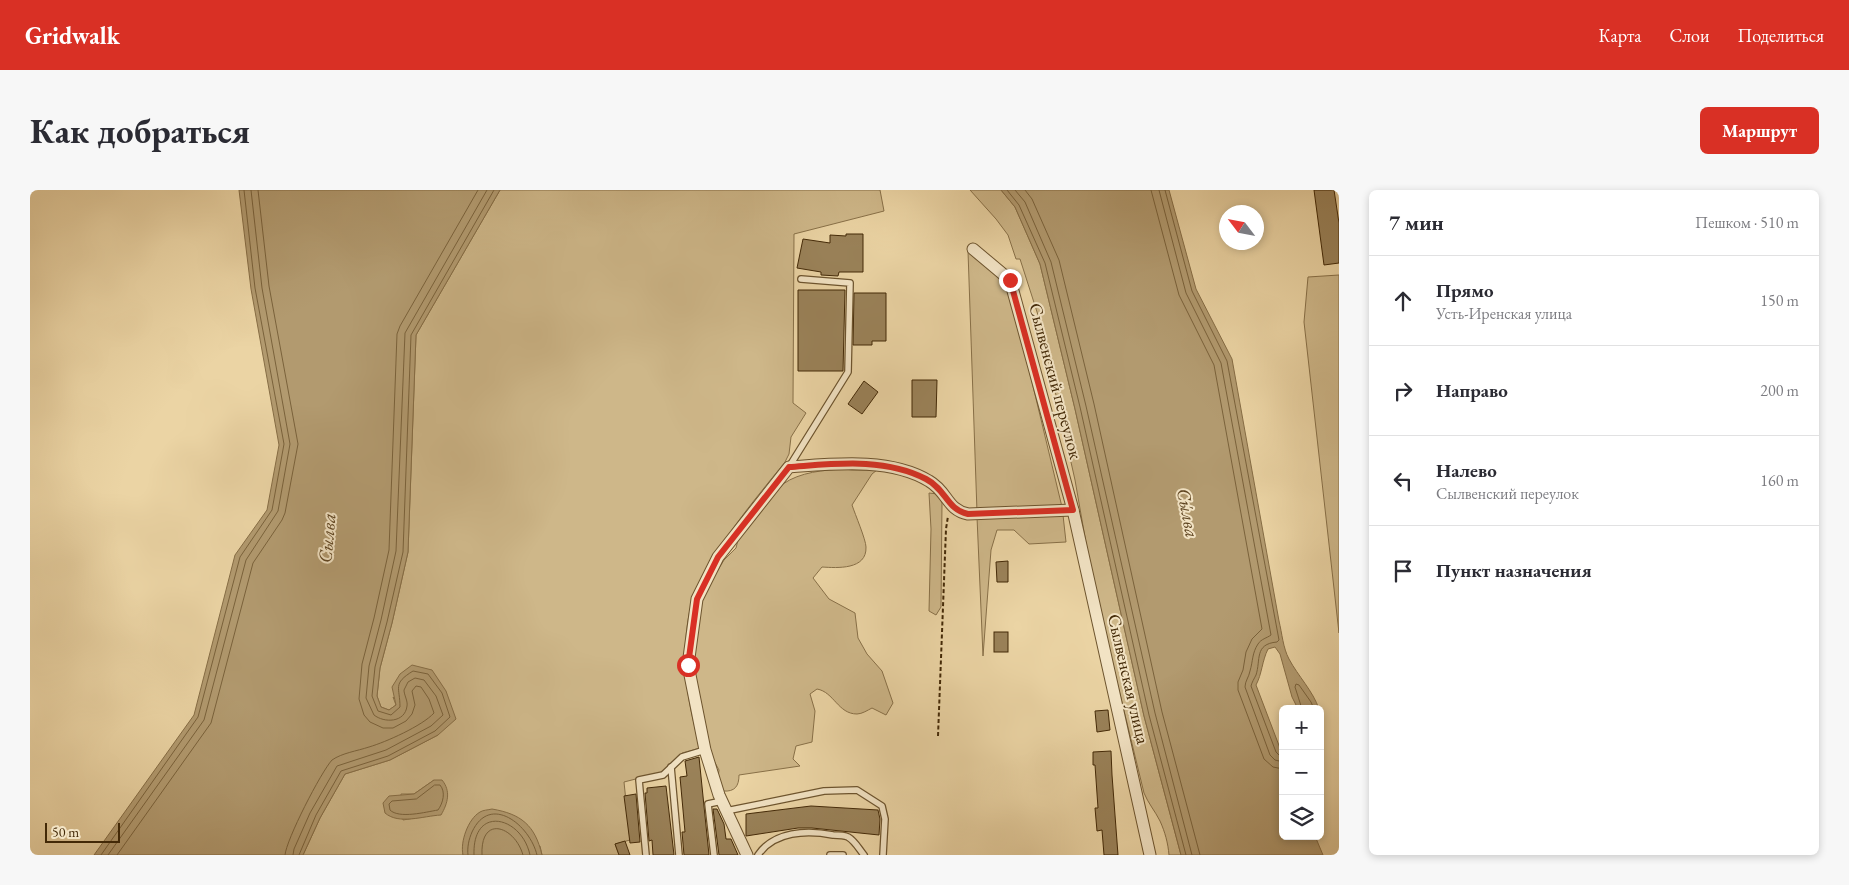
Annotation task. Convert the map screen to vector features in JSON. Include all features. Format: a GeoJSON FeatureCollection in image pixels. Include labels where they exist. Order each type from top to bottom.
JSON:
{"type":"FeatureCollection","features":[{"type":"Feature","properties":{"kind":"street","name":"Сылвенский переулок"},"geometry":{"type":"LineString","coordinates":[[973,249],[1010,280],[1073,510]]}},
{"type":"Feature","properties":{"kind":"street"},"geometry":{"type":"LineString","coordinates":[[748,855],[724,806],[705,750],[688,665],[697,599],[718,557],[789,467],[852,463],[901,470],[925,479],[937,486],[952,507],[959,512],[968,514],[1073,510]]}},
{"type":"Feature","properties":{"kind":"street","name":"Сылвенская улица"},"geometry":{"type":"LineString","coordinates":[[1073,510],[1150,855]]}},
{"type":"Feature","properties":{"kind":"lane"},"geometry":{"type":"LineString","coordinates":[[789,467],[848,372],[850,283],[801,279]]}},
{"type":"Feature","properties":{"kind":"lane"},"geometry":{"type":"LineString","coordinates":[[646,855],[639,780],[663,775],[682,757],[705,750]]}},
{"type":"Feature","properties":{"kind":"lane"},"geometry":{"type":"LineString","coordinates":[[671,767],[678,855]]}},
{"type":"Feature","properties":{"kind":"lane"},"geometry":{"type":"LineString","coordinates":[[714,855],[708,804],[724,806],[824,791],[856,790],[882,806],[885,819],[883,855]]}},
{"type":"Feature","properties":{"kind":"lane"},"geometry":{"type":"LineString","coordinates":[[758,855],[763,848],[776,839],[800,832],[848,837],[864,855]]}},
{"type":"Feature","properties":{"kind":"lane"},"geometry":{"type":"LineString","coordinates":[[830,855],[843,855]]}},
{"type":"Feature","properties":{"kind":"path"},"geometry":{"type":"LineString","coordinates":[[938,736],[946,529],[952,507]]}},
{"type":"Feature","properties":{"kind":"shaded area"},"geometry":{"type":"Polygon","coordinates":[[[500,190],[880,190],[884,211],[794,234],[793,403],[806,413],[791,437],[789,454],[785,462],[713,558],[692,602],[686,633],[685,664],[689,701],[700,748],[682,753],[663,772],[624,782],[630,840],[615,844],[619,855],[542,855],[540,846],[463,851],[463,855],[303,855],[320,818],[345,774],[390,760],[438,735],[393,697],[396,705],[389,710],[381,707],[377,696],[380,668],[408,552],[416,335],[500,190]],[[434,780],[414,794],[401,794],[403,820],[420,817],[434,780]]]}},
{"type":"Feature","properties":{"kind":"shaded area"},"geometry":{"type":"Polygon","coordinates":[[[970,190],[1001,190],[1015,207],[1040,264],[1075,409],[1144,716],[1181,855],[1169,855],[1162,825],[1144,793],[1093,583],[1075,480],[1038,315],[1020,259],[1016,259],[1008,235],[970,190]]]}},
{"type":"Feature","properties":{"kind":"shaded area"},"geometry":{"type":"Polygon","coordinates":[[[968,251],[1008,282],[1062,507],[977,512],[968,251]]]}},
{"type":"Feature","properties":{"kind":"shaded area"},"geometry":{"type":"Polygon","coordinates":[[[1339,275],[1339,633],[1304,322],[1308,277],[1339,275]]]}},
{"type":"Feature","properties":{"kind":"shaded area"},"geometry":{"type":"Polygon","coordinates":[[[844,469],[877,470],[872,474],[852,505],[866,544],[865,555],[862,560],[850,566],[822,567],[813,578],[829,599],[855,613],[858,638],[867,654],[882,671],[893,703],[886,715],[872,708],[859,714],[851,713],[840,707],[828,694],[817,689],[810,694],[815,711],[812,742],[796,746],[793,759],[800,766],[739,775],[736,788],[723,791],[718,778],[719,770],[707,748],[693,667],[697,617],[704,593],[724,560],[736,548],[738,540],[783,484],[804,474],[844,469]]]}},
{"type":"Feature","properties":{"kind":"shaded area"},"geometry":{"type":"Polygon","coordinates":[[[929,493],[938,494],[942,503],[941,607],[936,615],[929,611],[931,529],[929,493]]]}},
{"type":"Feature","properties":{"kind":"shaded area"},"geometry":{"type":"Polygon","coordinates":[[[1063,515],[1066,542],[1029,544],[1014,530],[997,530],[991,550],[983,656],[977,517],[1063,515]]]}},
{"type":"Feature","properties":{"kind":"water","name":"Сылва"},"geometry":{"type":"Polygon","coordinates":[[[239,190],[500,190],[416,335],[408,552],[380,668],[377,696],[381,707],[389,710],[396,705],[392,687],[400,674],[412,665],[432,670],[446,691],[456,719],[438,735],[390,760],[345,774],[320,818],[303,855],[94,855],[194,715],[235,555],[267,510],[279,445],[251,289],[239,190]]]}},
{"type":"Feature","properties":{"kind":"water","name":"Сы́лва"},"geometry":{"type":"Polygon","coordinates":[[[1001,190],[1169,190],[1196,289],[1232,359],[1285,650],[1317,705],[1296,705],[1280,654],[1275,647],[1268,649],[1256,685],[1279,745],[1279,840],[1317,840],[1323,855],[1181,855],[1144,716],[1075,409],[1040,264],[1015,207],[1001,190]]]}},
{"type":"Feature","properties":{"kind":"water"},"geometry":{"type":"Polygon","coordinates":[[[434,780],[442,780],[447,788],[447,802],[441,815],[397,819],[385,813],[383,803],[389,796],[414,794],[434,780]]]}},
{"type":"Feature","properties":{"kind":"water"},"geometry":{"type":"Polygon","coordinates":[[[492,809],[511,814],[525,823],[535,836],[542,855],[463,855],[464,838],[472,820],[481,811],[492,809]]]}},
{"type":"Feature","properties":{"kind":"building"},"geometry":{"type":"Polygon","coordinates":[[[1314,190],[1334,190],[1339,223],[1339,263],[1324,265],[1314,190]]]}},
{"type":"Feature","properties":{"kind":"building"},"geometry":{"type":"Polygon","coordinates":[[[846,234],[863,234],[863,272],[839,272],[838,276],[821,275],[821,272],[797,268],[803,239],[830,243],[830,235],[846,236],[846,234]]]}},
{"type":"Feature","properties":{"kind":"building"},"geometry":{"type":"Polygon","coordinates":[[[798,290],[845,290],[843,371],[798,371],[798,290]]]}},
{"type":"Feature","properties":{"kind":"building"},"geometry":{"type":"Polygon","coordinates":[[[854,293],[886,293],[886,341],[872,341],[872,345],[853,345],[854,293]]]}},
{"type":"Feature","properties":{"kind":"building"},"geometry":{"type":"Polygon","coordinates":[[[912,380],[937,380],[936,417],[912,417],[912,380]]]}},
{"type":"Feature","properties":{"kind":"building"},"geometry":{"type":"Polygon","coordinates":[[[864,381],[878,392],[862,414],[848,404],[864,381]]]}},
{"type":"Feature","properties":{"kind":"building"},"geometry":{"type":"Polygon","coordinates":[[[1008,561],[1008,582],[997,582],[996,562],[1008,561]]]}},
{"type":"Feature","properties":{"kind":"building"},"geometry":{"type":"Polygon","coordinates":[[[994,632],[1008,632],[1008,652],[994,652],[994,632]]]}},
{"type":"Feature","properties":{"kind":"building"},"geometry":{"type":"Polygon","coordinates":[[[1108,710],[1110,730],[1097,732],[1095,711],[1108,710]]]}},
{"type":"Feature","properties":{"kind":"building"},"geometry":{"type":"Polygon","coordinates":[[[1111,751],[1118,855],[1104,855],[1102,830],[1097,831],[1095,808],[1098,808],[1093,752],[1111,751]]]}},
{"type":"Feature","properties":{"kind":"building"},"geometry":{"type":"Polygon","coordinates":[[[699,757],[709,855],[684,855],[682,832],[685,832],[680,777],[687,776],[685,761],[699,757]]]}},
{"type":"Feature","properties":{"kind":"building"},"geometry":{"type":"Polygon","coordinates":[[[666,786],[674,855],[653,855],[652,840],[649,841],[645,793],[647,793],[647,788],[666,786]]]}},
{"type":"Feature","properties":{"kind":"building"},"geometry":{"type":"Polygon","coordinates":[[[636,794],[640,842],[630,843],[624,796],[636,794]]]}},
{"type":"Feature","properties":{"kind":"building"},"geometry":{"type":"Polygon","coordinates":[[[811,806],[878,810],[880,819],[879,835],[798,828],[746,836],[746,814],[811,806]]]}},
{"type":"Feature","properties":{"kind":"building"},"geometry":{"type":"Polygon","coordinates":[[[713,809],[717,809],[724,824],[726,839],[731,839],[738,855],[719,855],[713,809]]]}},
{"type":"Feature","properties":{"kind":"building"},"geometry":{"type":"Polygon","coordinates":[[[625,841],[630,855],[619,855],[615,844],[625,841]]]}},
{"type":"Feature","properties":{"kind":"route"},"geometry":{"type":"LineString","coordinates":[[688,665],[697,599],[718,557],[789,467],[852,463],[901,470],[916,475],[937,486],[952,507],[959,512],[968,514],[1073,510],[1010,280]]}}]}
